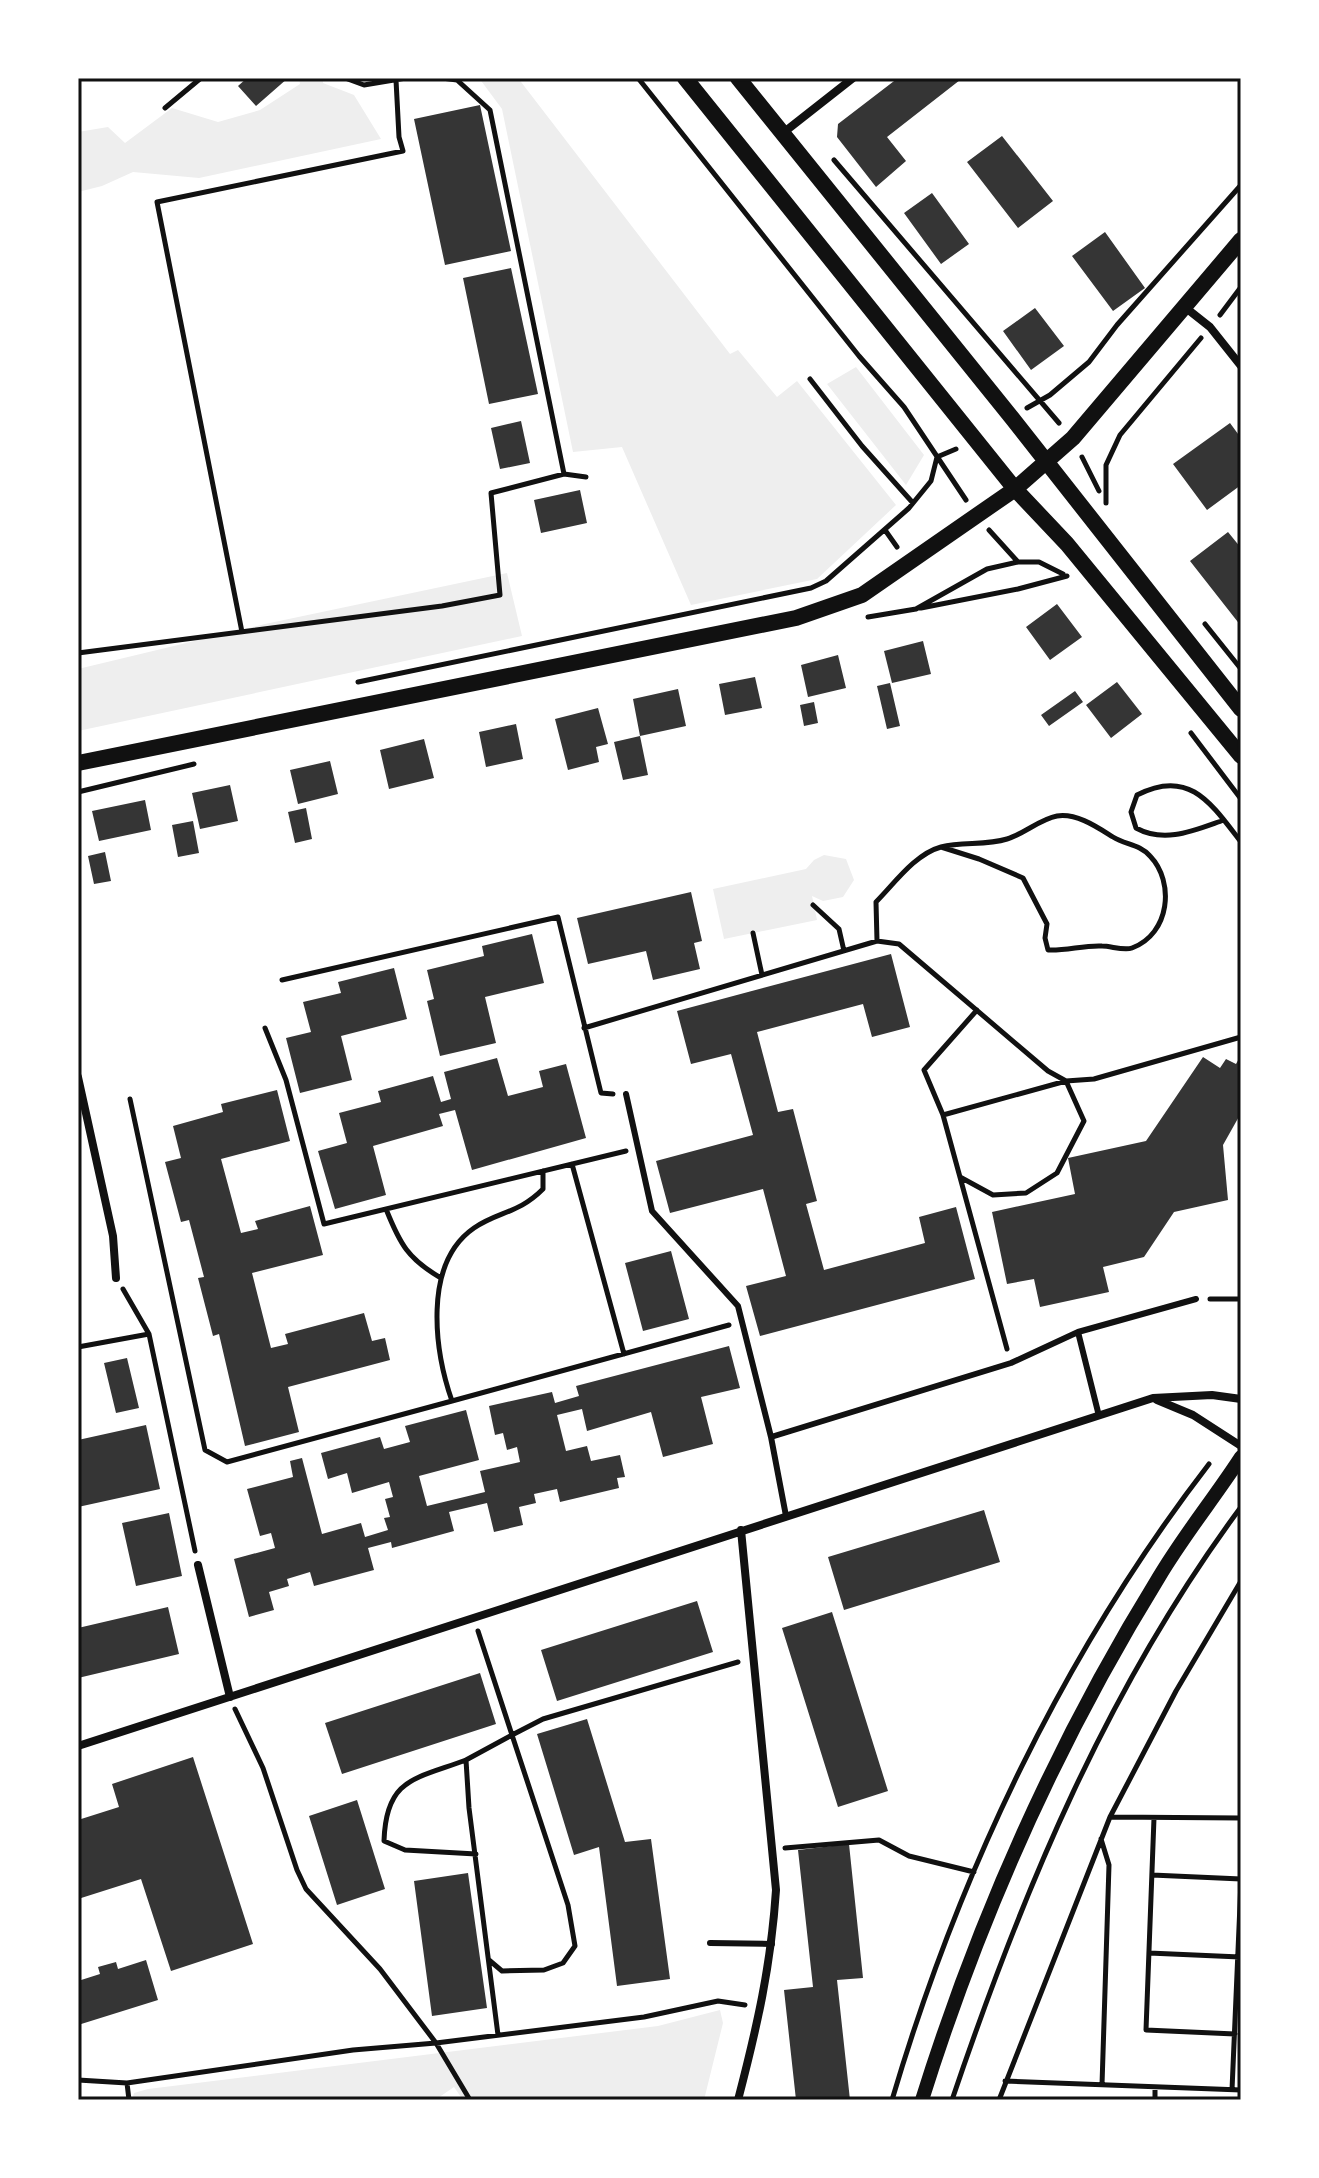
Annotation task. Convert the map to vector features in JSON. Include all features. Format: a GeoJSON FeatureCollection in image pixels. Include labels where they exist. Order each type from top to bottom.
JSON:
{"type":"FeatureCollection","features":[{"type":"Feature","properties":{"kind":"main road"},"geometry":{"type":"LineString","coordinates":[[685,78],[1015,489],[1067,544],[1241,756]]}},
{"type":"Feature","properties":{"kind":"main road"},"geometry":{"type":"LineString","coordinates":[[738,78],[1241,709]]}},
{"type":"Feature","properties":{"kind":"main road"},"geometry":{"type":"LineString","coordinates":[[78,763],[796,618],[862,595],[1015,489],[1047,463],[1073,438],[1241,240]]}},
{"type":"Feature","properties":{"kind":"street"},"geometry":{"type":"LineString","coordinates":[[782,134],[853,78]]}},
{"type":"Feature","properties":{"kind":"street"},"geometry":{"type":"LineString","coordinates":[[1186,308],[1210,327],[1241,366]]}},
{"type":"Feature","properties":{"kind":"street"},"geometry":{"type":"LineString","coordinates":[[78,1077],[113,1236],[116,1278]]}},
{"type":"Feature","properties":{"kind":"street"},"geometry":{"type":"LineString","coordinates":[[78,1746],[1153,1398],[1212,1395],[1241,1399]]}},
{"type":"Feature","properties":{"kind":"street"},"geometry":{"type":"LineString","coordinates":[[1153,1398],[1193,1415],[1241,1446]]}},
{"type":"Feature","properties":{"kind":"street"},"geometry":{"type":"LineString","coordinates":[[922,2100],[945,2027],[995,1898],[1046,1786],[1109,1663],[1158,1577],[1241,1457]]}},
{"type":"Feature","properties":{"kind":"street"},"geometry":{"type":"LineString","coordinates":[[738,2100],[762,2008],[776,1890],[741,1530]]}},
{"type":"Feature","properties":{"kind":"street"},"geometry":{"type":"LineString","coordinates":[[198,1565],[230,1697]]}},
{"type":"Feature","properties":{"kind":"lane"},"geometry":{"type":"LineString","coordinates":[[626,1094],[652,1211],[738,1306],[771,1437],[786,1516]]}},
{"type":"Feature","properties":{"kind":"lane"},"geometry":{"type":"LineString","coordinates":[[771,1437],[1011,1363],[1078,1332],[1196,1299]]}},
{"type":"Feature","properties":{"kind":"lane"},"geometry":{"type":"LineString","coordinates":[[1078,1332],[1099,1416]]}},
{"type":"Feature","properties":{"kind":"lane"},"geometry":{"type":"LineString","coordinates":[[710,1943],[772,1944]]}},
{"type":"Feature","properties":{"kind":"path"},"geometry":{"type":"LineString","coordinates":[[165,108],[201,78]]}},
{"type":"Feature","properties":{"kind":"path"},"geometry":{"type":"LineString","coordinates":[[345,78],[364,85],[406,78]]}},
{"type":"Feature","properties":{"kind":"path"},"geometry":{"type":"LineString","coordinates":[[442,78],[457,80],[490,110],[564,474]]}},
{"type":"Feature","properties":{"kind":"path"},"geometry":{"type":"LineString","coordinates":[[638,78],[859,356],[904,407],[976,516],[1018,562],[1039,562],[1076,581]]}},
{"type":"Feature","properties":{"kind":"path"},"geometry":{"type":"LineString","coordinates":[[242,632],[157,202],[403,151],[399,137],[396,80]]}},
{"type":"Feature","properties":{"kind":"path"},"geometry":{"type":"LineString","coordinates":[[830,155],[1038,401],[1073,438]]}},
{"type":"Feature","properties":{"kind":"path"},"geometry":{"type":"LineString","coordinates":[[1012,418],[1089,362],[1117,325],[1241,185]]}},
{"type":"Feature","properties":{"kind":"path"},"geometry":{"type":"LineString","coordinates":[[1095,525],[1107,506],[1106,465],[1120,435],[1241,287]]}},
{"type":"Feature","properties":{"kind":"path"},"geometry":{"type":"LineString","coordinates":[[810,379],[862,446],[913,503]]}},
{"type":"Feature","properties":{"kind":"path"},"geometry":{"type":"LineString","coordinates":[[937,457],[976,441]]}},
{"type":"Feature","properties":{"kind":"path"},"geometry":{"type":"LineString","coordinates":[[344,685],[811,588],[826,581],[886,532],[931,481],[937,457]]}},
{"type":"Feature","properties":{"kind":"path"},"geometry":{"type":"LineString","coordinates":[[78,653],[442,606],[500,595],[491,493],[564,474],[586,477]]}},
{"type":"Feature","properties":{"kind":"path"},"geometry":{"type":"LineString","coordinates":[[1039,562],[1067,544]]}},
{"type":"Feature","properties":{"kind":"path"},"geometry":{"type":"LineString","coordinates":[[916,609],[1068,576]]}},
{"type":"Feature","properties":{"kind":"path"},"geometry":{"type":"LineString","coordinates":[[1190,731],[1241,799]]}},
{"type":"Feature","properties":{"kind":"path"},"geometry":{"type":"LineString","coordinates":[[1224,820],[1181,835],[1150,836],[1136,828],[1131,812],[1137,795],[1155,786],[1177,785],[1200,794],[1224,820],[1241,842]]}},
{"type":"Feature","properties":{"kind":"path"},"geometry":{"type":"LineString","coordinates":[[877,941],[876,902],[922,857],[941,847],[979,845],[1008,839],[1057,816],[1075,817],[1118,840],[1138,845],[1163,873],[1168,896],[1160,921],[1147,938],[1131,949],[1074,946],[1061,951],[1048,950],[1045,938],[1047,924],[1023,878],[941,847]]}},
{"type":"Feature","properties":{"kind":"path"},"geometry":{"type":"LineString","coordinates":[[813,905],[839,929],[844,951]]}},
{"type":"Feature","properties":{"kind":"path"},"geometry":{"type":"LineString","coordinates":[[282,980],[558,917],[601,1093],[626,1094]]}},
{"type":"Feature","properties":{"kind":"path"},"geometry":{"type":"LineString","coordinates":[[753,933],[762,975]]}},
{"type":"Feature","properties":{"kind":"path"},"geometry":{"type":"LineString","coordinates":[[584,1028],[877,941],[899,944],[1048,1071],[1066,1081],[1084,1121],[1057,1173],[1026,1193],[993,1195],[960,1177]]}},
{"type":"Feature","properties":{"kind":"path"},"geometry":{"type":"LineString","coordinates":[[977,1010],[924,1070],[943,1115],[1011,1363]]}},
{"type":"Feature","properties":{"kind":"path"},"geometry":{"type":"LineString","coordinates":[[265,1028],[286,1080],[324,1224],[639,1148]]}},
{"type":"Feature","properties":{"kind":"path"},"geometry":{"type":"LineString","coordinates":[[943,1115],[1066,1081],[1094,1079],[1241,1037]]}},
{"type":"Feature","properties":{"kind":"path"},"geometry":{"type":"LineString","coordinates":[[130,1099],[205,1450],[227,1462],[742,1322]]}},
{"type":"Feature","properties":{"kind":"path"},"geometry":{"type":"LineString","coordinates":[[572,1164],[624,1354]]}},
{"type":"Feature","properties":{"kind":"path"},"geometry":{"type":"LineString","coordinates":[[452,1401],[441,1370],[436,1318],[441,1278],[454,1248],[473,1229],[527,1205],[543,1189],[543,1171]]}},
{"type":"Feature","properties":{"kind":"path"},"geometry":{"type":"LineString","coordinates":[[386,1209],[400,1243],[419,1265],[441,1278]]}},
{"type":"Feature","properties":{"kind":"path"},"geometry":{"type":"LineString","coordinates":[[116,1278],[149,1334],[198,1565]]}},
{"type":"Feature","properties":{"kind":"path"},"geometry":{"type":"LineString","coordinates":[[1196,1299],[1241,1299]]}},
{"type":"Feature","properties":{"kind":"path"},"geometry":{"type":"LineString","coordinates":[[78,1347],[149,1334]]}},
{"type":"Feature","properties":{"kind":"path"},"geometry":{"type":"LineString","coordinates":[[952,2100],[1022,1905],[1087,1760],[1200,1562],[1241,1507]]}},
{"type":"Feature","properties":{"kind":"path"},"geometry":{"type":"LineString","coordinates":[[999,2100],[1110,1817],[1176,1691],[1241,1581]]}},
{"type":"Feature","properties":{"kind":"path"},"geometry":{"type":"LineString","coordinates":[[473,1616],[568,1905],[575,1946],[563,1963],[544,1970],[502,1971],[489,1960]]}},
{"type":"Feature","properties":{"kind":"path"},"geometry":{"type":"LineString","coordinates":[[476,1854],[405,1850],[384,1841],[392,1796],[407,1782],[466,1760],[543,1719],[755,1657]]}},
{"type":"Feature","properties":{"kind":"path"},"geometry":{"type":"LineString","coordinates":[[230,1697],[263,1768],[306,1889],[380,1969],[436,2043],[470,2100]]}},
{"type":"Feature","properties":{"kind":"path"},"geometry":{"type":"LineString","coordinates":[[466,1760],[469,1808],[498,2035]]}},
{"type":"Feature","properties":{"kind":"path"},"geometry":{"type":"LineString","coordinates":[[1110,1817],[1241,1818]]}},
{"type":"Feature","properties":{"kind":"path"},"geometry":{"type":"LineString","coordinates":[[1154,1818],[1146,2030],[1235,2034]]}},
{"type":"Feature","properties":{"kind":"path"},"geometry":{"type":"LineString","coordinates":[[1101,1839],[1109,1865],[1102,2085]]}},
{"type":"Feature","properties":{"kind":"path"},"geometry":{"type":"LineString","coordinates":[[772,1849],[879,1840],[909,1856],[974,1872]]}},
{"type":"Feature","properties":{"kind":"path"},"geometry":{"type":"LineString","coordinates":[[1152,1875],[1241,1880],[1232,2090]]}},
{"type":"Feature","properties":{"kind":"path"},"geometry":{"type":"LineString","coordinates":[[1149,1953],[1240,1957]]}},
{"type":"Feature","properties":{"kind":"path"},"geometry":{"type":"LineString","coordinates":[[78,2080],[127,2083],[353,2050],[644,2017],[718,2001],[762,2008]]}},
{"type":"Feature","properties":{"kind":"path"},"geometry":{"type":"LineString","coordinates":[[1005,2081],[1241,2090]]}},
{"type":"Feature","properties":{"kind":"path"},"geometry":{"type":"LineString","coordinates":[[127,2083],[129,2100]]}},
{"type":"Feature","properties":{"kind":"path"},"geometry":{"type":"LineString","coordinates":[[1155,2087],[1155,2100]]}},
{"type":"Feature","properties":{"kind":"shaded area"},"geometry":{"type":"Polygon","coordinates":[[[299,78],[323,78],[323,83],[354,95],[381,139],[199,178],[133,172],[102,186],[78,192],[78,132],[108,127],[125,143],[172,108],[218,122],[260,110],[300,84],[299,78]]]}},
{"type":"Feature","properties":{"kind":"shaded area"},"geometry":{"type":"Polygon","coordinates":[[[479,78],[518,78],[730,354],[738,350],[777,397],[797,381],[896,505],[817,579],[691,605],[622,447],[573,452],[502,109],[479,78]]]}},
{"type":"Feature","properties":{"kind":"shaded area"},"geometry":{"type":"Polygon","coordinates":[[[856,367],[924,455],[906,485],[827,384],[856,367]]]}},
{"type":"Feature","properties":{"kind":"shaded area"},"geometry":{"type":"Polygon","coordinates":[[[507,573],[522,636],[78,731],[78,669],[265,624],[507,573]]]}},
{"type":"Feature","properties":{"kind":"shaded area"},"geometry":{"type":"Polygon","coordinates":[[[824,855],[846,859],[854,880],[843,897],[823,901],[812,896],[817,920],[724,939],[713,889],[806,869],[824,855]]]}},
{"type":"Feature","properties":{"kind":"shaded area"},"geometry":{"type":"Polygon","coordinates":[[[720,2010],[723,2023],[704,2100],[463,2100],[454,2087],[435,2100],[132,2100],[134,2093],[148,2089],[658,2026],[720,2010]]]}},
{"type":"Feature","properties":{"kind":"building"},"geometry":{"type":"Polygon","coordinates":[[[247,78],[288,78],[256,106],[238,86],[247,78]]]}},
{"type":"Feature","properties":{"kind":"building"},"geometry":{"type":"Polygon","coordinates":[[[898,78],[960,80],[887,137],[906,161],[876,187],[837,137],[838,124],[898,78]]]}},
{"type":"Feature","properties":{"kind":"building"},"geometry":{"type":"Polygon","coordinates":[[[480,105],[511,251],[445,265],[414,119],[480,105]]]}},
{"type":"Feature","properties":{"kind":"building"},"geometry":{"type":"Polygon","coordinates":[[[1002,136],[1053,201],[1018,228],[967,162],[1002,136]]]}},
{"type":"Feature","properties":{"kind":"building"},"geometry":{"type":"Polygon","coordinates":[[[932,193],[969,244],[941,264],[904,213],[932,193]]]}},
{"type":"Feature","properties":{"kind":"building"},"geometry":{"type":"Polygon","coordinates":[[[1105,232],[1145,288],[1113,311],[1072,256],[1105,232]]]}},
{"type":"Feature","properties":{"kind":"building"},"geometry":{"type":"Polygon","coordinates":[[[511,268],[538,394],[489,404],[463,278],[511,268]]]}},
{"type":"Feature","properties":{"kind":"building"},"geometry":{"type":"Polygon","coordinates":[[[1035,308],[1064,346],[1031,370],[1003,331],[1035,308]]]}},
{"type":"Feature","properties":{"kind":"building"},"geometry":{"type":"Polygon","coordinates":[[[521,421],[530,463],[500,469],[491,428],[521,421]]]}},
{"type":"Feature","properties":{"kind":"building"},"geometry":{"type":"Polygon","coordinates":[[[1230,423],[1241,438],[1241,485],[1207,510],[1173,464],[1230,423]]]}},
{"type":"Feature","properties":{"kind":"building"},"geometry":{"type":"Polygon","coordinates":[[[580,490],[587,523],[541,533],[534,500],[580,490]]]}},
{"type":"Feature","properties":{"kind":"building"},"geometry":{"type":"Polygon","coordinates":[[[1228,532],[1241,548],[1241,626],[1190,561],[1228,532]]]}},
{"type":"Feature","properties":{"kind":"building"},"geometry":{"type":"Polygon","coordinates":[[[1057,604],[1082,637],[1050,660],[1026,627],[1057,604]]]}},
{"type":"Feature","properties":{"kind":"building"},"geometry":{"type":"Polygon","coordinates":[[[923,641],[931,674],[892,683],[884,651],[923,641]]]}},
{"type":"Feature","properties":{"kind":"building"},"geometry":{"type":"Polygon","coordinates":[[[838,655],[846,688],[808,697],[801,665],[838,655]]]}},
{"type":"Feature","properties":{"kind":"building"},"geometry":{"type":"Polygon","coordinates":[[[755,677],[762,708],[725,715],[719,684],[755,677]]]}},
{"type":"Feature","properties":{"kind":"building"},"geometry":{"type":"Polygon","coordinates":[[[1117,682],[1142,714],[1111,738],[1086,705],[1117,682]]]}},
{"type":"Feature","properties":{"kind":"building"},"geometry":{"type":"Polygon","coordinates":[[[890,683],[900,726],[887,729],[877,686],[890,683]]]}},
{"type":"Feature","properties":{"kind":"building"},"geometry":{"type":"Polygon","coordinates":[[[678,689],[686,726],[640,736],[633,699],[678,689]]]}},
{"type":"Feature","properties":{"kind":"building"},"geometry":{"type":"Polygon","coordinates":[[[1075,691],[1083,702],[1049,726],[1041,715],[1075,691]]]}},
{"type":"Feature","properties":{"kind":"building"},"geometry":{"type":"Polygon","coordinates":[[[814,702],[818,723],[804,726],[800,705],[814,702]]]}},
{"type":"Feature","properties":{"kind":"building"},"geometry":{"type":"Polygon","coordinates":[[[598,708],[608,744],[596,747],[599,762],[568,770],[555,719],[598,708]]]}},
{"type":"Feature","properties":{"kind":"building"},"geometry":{"type":"Polygon","coordinates":[[[516,724],[523,759],[486,767],[479,732],[516,724]]]}},
{"type":"Feature","properties":{"kind":"building"},"geometry":{"type":"Polygon","coordinates":[[[640,736],[648,775],[623,780],[614,742],[640,736]]]}},
{"type":"Feature","properties":{"kind":"building"},"geometry":{"type":"Polygon","coordinates":[[[424,739],[434,778],[389,789],[380,750],[424,739]]]}},
{"type":"Feature","properties":{"kind":"building"},"geometry":{"type":"Polygon","coordinates":[[[330,761],[338,794],[298,804],[290,770],[330,761]]]}},
{"type":"Feature","properties":{"kind":"building"},"geometry":{"type":"Polygon","coordinates":[[[230,785],[238,821],[200,829],[192,793],[230,785]]]}},
{"type":"Feature","properties":{"kind":"building"},"geometry":{"type":"Polygon","coordinates":[[[145,800],[151,830],[99,841],[92,811],[145,800]]]}},
{"type":"Feature","properties":{"kind":"building"},"geometry":{"type":"Polygon","coordinates":[[[306,808],[312,839],[295,843],[288,812],[306,808]]]}},
{"type":"Feature","properties":{"kind":"building"},"geometry":{"type":"Polygon","coordinates":[[[193,821],[199,853],[178,857],[172,825],[193,821]]]}},
{"type":"Feature","properties":{"kind":"building"},"geometry":{"type":"Polygon","coordinates":[[[105,852],[111,881],[94,884],[88,856],[105,852]]]}},
{"type":"Feature","properties":{"kind":"building"},"geometry":{"type":"Polygon","coordinates":[[[691,892],[702,941],[694,943],[700,969],[653,980],[646,951],[588,964],[577,918],[691,892]]]}},
{"type":"Feature","properties":{"kind":"building"},"geometry":{"type":"Polygon","coordinates":[[[532,934],[544,983],[485,997],[496,1043],[440,1056],[427,1001],[434,999],[427,970],[484,956],[482,946],[532,934]]]}},
{"type":"Feature","properties":{"kind":"building"},"geometry":{"type":"Polygon","coordinates":[[[891,954],[910,1027],[872,1037],[863,1004],[757,1032],[778,1112],[793,1109],[817,1201],[806,1204],[824,1270],[925,1243],[919,1217],[956,1207],[975,1279],[760,1336],[746,1286],[786,1276],[763,1189],[670,1213],[656,1161],[753,1135],[731,1054],[691,1064],[677,1011],[891,954]]]}},
{"type":"Feature","properties":{"kind":"building"},"geometry":{"type":"Polygon","coordinates":[[[394,968],[407,1019],[341,1036],[352,1080],[300,1093],[286,1038],[311,1032],[303,1002],[341,993],[338,982],[394,968]]]}},
{"type":"Feature","properties":{"kind":"building"},"geometry":{"type":"Polygon","coordinates":[[[1241,1055],[1241,1113],[1223,1145],[1228,1200],[1174,1212],[1144,1257],[1103,1267],[1109,1292],[1040,1307],[1034,1279],[1007,1284],[992,1212],[1075,1194],[1068,1158],[1146,1141],[1203,1057],[1220,1068],[1226,1059],[1236,1064],[1241,1055]]]}},
{"type":"Feature","properties":{"kind":"building"},"geometry":{"type":"Polygon","coordinates":[[[497,1058],[508,1096],[543,1087],[539,1071],[566,1064],[586,1138],[472,1170],[455,1110],[439,1114],[443,1126],[373,1146],[386,1195],[335,1209],[318,1151],[347,1143],[339,1113],[381,1102],[378,1091],[433,1076],[441,1102],[451,1099],[444,1072],[497,1058]]]}},
{"type":"Feature","properties":{"kind":"building"},"geometry":{"type":"Polygon","coordinates":[[[277,1090],[290,1141],[221,1159],[241,1233],[258,1229],[255,1221],[310,1206],[323,1255],[252,1273],[271,1348],[288,1344],[285,1334],[364,1313],[372,1341],[385,1338],[390,1360],[288,1387],[299,1432],[245,1446],[219,1334],[213,1336],[198,1278],[204,1277],[189,1220],[181,1222],[165,1162],[181,1158],[173,1126],[223,1112],[221,1104],[277,1090]]]}},
{"type":"Feature","properties":{"kind":"building"},"geometry":{"type":"Polygon","coordinates":[[[671,1251],[689,1319],[643,1331],[625,1263],[671,1251]]]}},
{"type":"Feature","properties":{"kind":"building"},"geometry":{"type":"Polygon","coordinates":[[[729,1346],[740,1388],[701,1397],[713,1444],[663,1457],[651,1412],[587,1431],[582,1409],[557,1415],[566,1451],[587,1446],[591,1461],[620,1455],[625,1477],[617,1478],[619,1488],[560,1502],[557,1489],[534,1494],[536,1503],[519,1507],[523,1525],[494,1532],[487,1503],[449,1512],[454,1531],[392,1548],[391,1542],[368,1548],[374,1570],[314,1586],[310,1572],[287,1579],[289,1586],[269,1592],[274,1610],[249,1617],[234,1559],[275,1548],[271,1533],[260,1536],[247,1489],[293,1477],[290,1461],[302,1458],[322,1534],[361,1523],[365,1537],[388,1530],[384,1518],[390,1517],[385,1499],[393,1497],[389,1482],[352,1493],[347,1473],[328,1479],[321,1453],[380,1437],[384,1449],[410,1442],[405,1426],[466,1410],[479,1460],[419,1476],[427,1506],[485,1492],[480,1471],[520,1462],[517,1447],[507,1450],[503,1433],[495,1435],[489,1406],[552,1392],[555,1403],[579,1396],[576,1386],[729,1346]]]}},
{"type":"Feature","properties":{"kind":"building"},"geometry":{"type":"Polygon","coordinates":[[[127,1358],[139,1408],[116,1413],[104,1363],[127,1358]]]}},
{"type":"Feature","properties":{"kind":"building"},"geometry":{"type":"Polygon","coordinates":[[[146,1425],[160,1489],[78,1507],[78,1440],[146,1425]]]}},
{"type":"Feature","properties":{"kind":"building"},"geometry":{"type":"Polygon","coordinates":[[[984,1510],[1000,1562],[844,1610],[828,1557],[984,1510]]]}},
{"type":"Feature","properties":{"kind":"building"},"geometry":{"type":"Polygon","coordinates":[[[169,1513],[182,1576],[136,1586],[122,1523],[169,1513]]]}},
{"type":"Feature","properties":{"kind":"building"},"geometry":{"type":"Polygon","coordinates":[[[697,1601],[713,1652],[557,1701],[541,1650],[697,1601]]]}},
{"type":"Feature","properties":{"kind":"building"},"geometry":{"type":"Polygon","coordinates":[[[168,1607],[179,1654],[78,1678],[78,1628],[168,1607]]]}},
{"type":"Feature","properties":{"kind":"building"},"geometry":{"type":"Polygon","coordinates":[[[832,1612],[888,1791],[838,1807],[782,1628],[832,1612]]]}},
{"type":"Feature","properties":{"kind":"building"},"geometry":{"type":"Polygon","coordinates":[[[480,1673],[496,1724],[342,1774],[325,1723],[480,1673]]]}},
{"type":"Feature","properties":{"kind":"building"},"geometry":{"type":"Polygon","coordinates":[[[587,1719],[625,1842],[651,1839],[670,1979],[617,1986],[599,1847],[574,1855],[537,1734],[587,1719]]]}},
{"type":"Feature","properties":{"kind":"building"},"geometry":{"type":"Polygon","coordinates":[[[193,1757],[253,1944],[171,1971],[141,1879],[78,1899],[78,1820],[119,1807],[112,1784],[193,1757]]]}},
{"type":"Feature","properties":{"kind":"building"},"geometry":{"type":"Polygon","coordinates":[[[357,1800],[385,1889],[337,1905],[309,1816],[357,1800]]]}},
{"type":"Feature","properties":{"kind":"building"},"geometry":{"type":"Polygon","coordinates":[[[849,1844],[863,1978],[837,1980],[850,2100],[796,2100],[784,1990],[813,1987],[798,1850],[849,1844]]]}},
{"type":"Feature","properties":{"kind":"building"},"geometry":{"type":"Polygon","coordinates":[[[468,1873],[487,2008],[432,2016],[414,1881],[468,1873]]]}},
{"type":"Feature","properties":{"kind":"building"},"geometry":{"type":"Polygon","coordinates":[[[146,1960],[158,2000],[78,2025],[78,1981],[100,1974],[98,1967],[116,1962],[118,1969],[146,1960]]]}}]}
